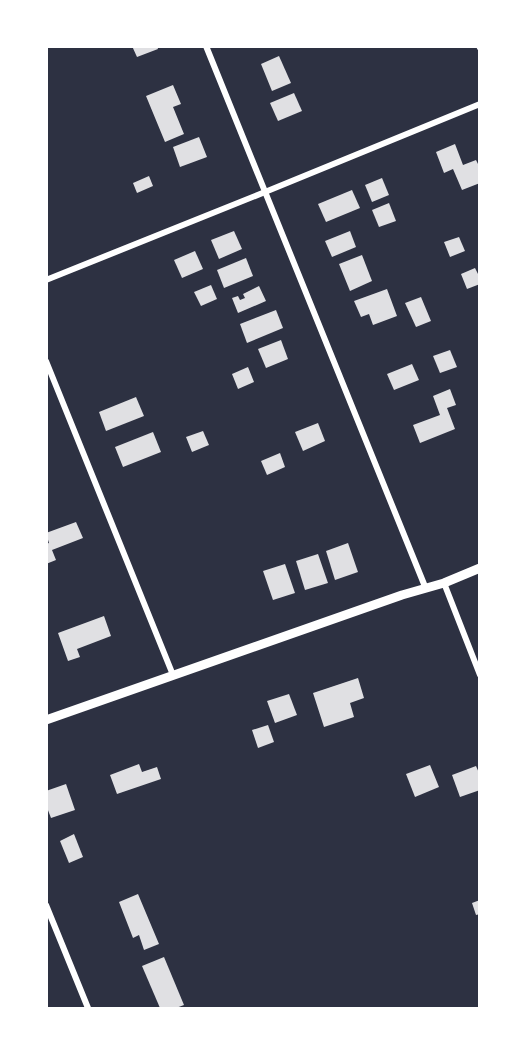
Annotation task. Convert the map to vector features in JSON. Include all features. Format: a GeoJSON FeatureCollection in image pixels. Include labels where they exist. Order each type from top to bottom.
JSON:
{"type":"FeatureCollection","features":[{"type":"Feature","properties":{"kind":"street"},"geometry":{"type":"LineString","coordinates":[[206,46],[426,589]]}},
{"type":"Feature","properties":{"kind":"street"},"geometry":{"type":"LineString","coordinates":[[46,280],[480,104]]}},
{"type":"Feature","properties":{"kind":"street"},"geometry":{"type":"LineString","coordinates":[[46,361],[173,675]]}},
{"type":"Feature","properties":{"kind":"street"},"geometry":{"type":"LineString","coordinates":[[46,720],[402,595],[444,583],[480,568]]}},
{"type":"Feature","properties":{"kind":"street"},"geometry":{"type":"LineString","coordinates":[[444,583],[480,675]]}},
{"type":"Feature","properties":{"kind":"street"},"geometry":{"type":"LineString","coordinates":[[46,905],[88,1008]]}},
{"type":"Feature","properties":{"kind":"building"},"geometry":{"type":"Polygon","coordinates":[[[132,46],[157,46],[158,49],[137,57],[132,46]]]}},
{"type":"Feature","properties":{"kind":"building"},"geometry":{"type":"Polygon","coordinates":[[[279,56],[291,83],[272,91],[261,64],[279,56]]]}},
{"type":"Feature","properties":{"kind":"building"},"geometry":{"type":"Polygon","coordinates":[[[173,85],[181,104],[173,107],[184,134],[165,142],[146,96],[173,85]]]}},
{"type":"Feature","properties":{"kind":"building"},"geometry":{"type":"Polygon","coordinates":[[[294,93],[302,111],[278,121],[270,103],[294,93]]]}},
{"type":"Feature","properties":{"kind":"building"},"geometry":{"type":"Polygon","coordinates":[[[199,137],[207,157],[180,167],[173,147],[199,137]]]}},
{"type":"Feature","properties":{"kind":"building"},"geometry":{"type":"Polygon","coordinates":[[[455,144],[463,165],[476,160],[480,168],[480,183],[462,190],[453,169],[444,173],[436,152],[455,144]]]}},
{"type":"Feature","properties":{"kind":"building"},"geometry":{"type":"Polygon","coordinates":[[[149,176],[153,186],[137,193],[133,183],[149,176]]]}},
{"type":"Feature","properties":{"kind":"building"},"geometry":{"type":"Polygon","coordinates":[[[382,178],[389,195],[372,202],[365,185],[382,178]]]}},
{"type":"Feature","properties":{"kind":"building"},"geometry":{"type":"Polygon","coordinates":[[[352,190],[360,208],[326,222],[318,204],[352,190]]]}},
{"type":"Feature","properties":{"kind":"building"},"geometry":{"type":"Polygon","coordinates":[[[389,203],[396,221],[379,227],[372,210],[389,203]]]}},
{"type":"Feature","properties":{"kind":"building"},"geometry":{"type":"Polygon","coordinates":[[[234,231],[242,249],[219,259],[211,240],[234,231]]]}},
{"type":"Feature","properties":{"kind":"building"},"geometry":{"type":"Polygon","coordinates":[[[350,231],[356,247],[332,257],[325,241],[350,231]]]}},
{"type":"Feature","properties":{"kind":"building"},"geometry":{"type":"Polygon","coordinates":[[[459,237],[465,251],[450,257],[444,242],[459,237]]]}},
{"type":"Feature","properties":{"kind":"building"},"geometry":{"type":"Polygon","coordinates":[[[195,251],[203,269],[182,278],[174,260],[195,251]]]}},
{"type":"Feature","properties":{"kind":"building"},"geometry":{"type":"Polygon","coordinates":[[[362,255],[372,281],[350,291],[339,264],[362,255]]]}},
{"type":"Feature","properties":{"kind":"building"},"geometry":{"type":"Polygon","coordinates":[[[246,258],[253,276],[224,288],[217,270],[246,258]]]}},
{"type":"Feature","properties":{"kind":"building"},"geometry":{"type":"Polygon","coordinates":[[[475,268],[480,284],[467,289],[461,274],[475,268]]]}},
{"type":"Feature","properties":{"kind":"building"},"geometry":{"type":"Polygon","coordinates":[[[211,285],[217,299],[201,306],[194,292],[211,285]]]}},
{"type":"Feature","properties":{"kind":"building"},"geometry":{"type":"Polygon","coordinates":[[[259,286],[266,301],[238,313],[232,298],[238,296],[240,300],[245,298],[243,294],[259,286]]]}},
{"type":"Feature","properties":{"kind":"building"},"geometry":{"type":"Polygon","coordinates":[[[387,289],[397,316],[373,325],[369,314],[361,317],[354,301],[387,289]]]}},
{"type":"Feature","properties":{"kind":"building"},"geometry":{"type":"Polygon","coordinates":[[[421,297],[431,321],[416,327],[405,303],[421,297]]]}},
{"type":"Feature","properties":{"kind":"building"},"geometry":{"type":"Polygon","coordinates":[[[276,310],[283,328],[247,343],[240,324],[276,310]]]}},
{"type":"Feature","properties":{"kind":"building"},"geometry":{"type":"Polygon","coordinates":[[[281,340],[288,359],[266,368],[258,349],[281,340]]]}},
{"type":"Feature","properties":{"kind":"building"},"geometry":{"type":"Polygon","coordinates":[[[450,350],[457,367],[440,373],[433,356],[450,350]]]}},
{"type":"Feature","properties":{"kind":"building"},"geometry":{"type":"Polygon","coordinates":[[[412,364],[419,380],[394,390],[387,374],[412,364]]]}},
{"type":"Feature","properties":{"kind":"building"},"geometry":{"type":"Polygon","coordinates":[[[248,367],[254,382],[238,389],[232,374],[248,367]]]}},
{"type":"Feature","properties":{"kind":"building"},"geometry":{"type":"Polygon","coordinates":[[[450,389],[456,405],[447,408],[455,429],[420,443],[413,425],[440,415],[433,396],[450,389]]]}},
{"type":"Feature","properties":{"kind":"building"},"geometry":{"type":"Polygon","coordinates":[[[136,397],[144,416],[106,431],[99,412],[136,397]]]}},
{"type":"Feature","properties":{"kind":"building"},"geometry":{"type":"Polygon","coordinates":[[[318,423],[325,441],[303,451],[295,432],[318,423]]]}},
{"type":"Feature","properties":{"kind":"building"},"geometry":{"type":"Polygon","coordinates":[[[203,431],[209,445],[192,452],[186,437],[203,431]]]}},
{"type":"Feature","properties":{"kind":"building"},"geometry":{"type":"Polygon","coordinates":[[[153,432],[161,452],[123,467],[115,447],[153,432]]]}},
{"type":"Feature","properties":{"kind":"building"},"geometry":{"type":"Polygon","coordinates":[[[280,453],[285,467],[267,475],[261,461],[280,453]]]}},
{"type":"Feature","properties":{"kind":"building"},"geometry":{"type":"Polygon","coordinates":[[[76,522],[83,538],[52,550],[56,560],[46,564],[46,544],[49,543],[46,533],[76,522]]]}},
{"type":"Feature","properties":{"kind":"building"},"geometry":{"type":"Polygon","coordinates":[[[348,543],[358,572],[335,580],[326,551],[348,543]]]}},
{"type":"Feature","properties":{"kind":"building"},"geometry":{"type":"Polygon","coordinates":[[[318,554],[328,583],[305,590],[296,561],[318,554]]]}},
{"type":"Feature","properties":{"kind":"building"},"geometry":{"type":"Polygon","coordinates":[[[285,564],[295,593],[273,600],[263,571],[285,564]]]}},
{"type":"Feature","properties":{"kind":"building"},"geometry":{"type":"Polygon","coordinates":[[[104,616],[111,636],[77,649],[80,657],[68,661],[58,633],[104,616]]]}},
{"type":"Feature","properties":{"kind":"building"},"geometry":{"type":"Polygon","coordinates":[[[358,678],[364,698],[350,703],[354,717],[324,727],[313,693],[358,678]]]}},
{"type":"Feature","properties":{"kind":"building"},"geometry":{"type":"Polygon","coordinates":[[[289,694],[297,715],[275,723],[267,701],[289,694]]]}},
{"type":"Feature","properties":{"kind":"building"},"geometry":{"type":"Polygon","coordinates":[[[268,725],[274,742],[258,748],[252,730],[268,725]]]}},
{"type":"Feature","properties":{"kind":"building"},"geometry":{"type":"Polygon","coordinates":[[[139,764],[142,772],[157,767],[161,779],[117,794],[110,775],[139,764]]]}},
{"type":"Feature","properties":{"kind":"building"},"geometry":{"type":"Polygon","coordinates":[[[430,765],[439,787],[415,797],[406,774],[430,765]]]}},
{"type":"Feature","properties":{"kind":"building"},"geometry":{"type":"Polygon","coordinates":[[[476,766],[480,775],[480,790],[460,797],[452,775],[476,766]]]}},
{"type":"Feature","properties":{"kind":"building"},"geometry":{"type":"Polygon","coordinates":[[[66,784],[75,810],[51,818],[46,805],[46,791],[66,784]]]}},
{"type":"Feature","properties":{"kind":"building"},"geometry":{"type":"Polygon","coordinates":[[[74,834],[83,857],[69,863],[60,841],[74,834]]]}},
{"type":"Feature","properties":{"kind":"building"},"geometry":{"type":"Polygon","coordinates":[[[138,894],[159,944],[144,950],[139,935],[133,938],[119,902],[138,894]]]}},
{"type":"Feature","properties":{"kind":"building"},"geometry":{"type":"Polygon","coordinates":[[[480,900],[480,914],[476,915],[472,903],[480,900]]]}},
{"type":"Feature","properties":{"kind":"building"},"geometry":{"type":"Polygon","coordinates":[[[164,957],[184,1005],[176,1008],[160,1008],[142,966],[164,957]]]}}]}
